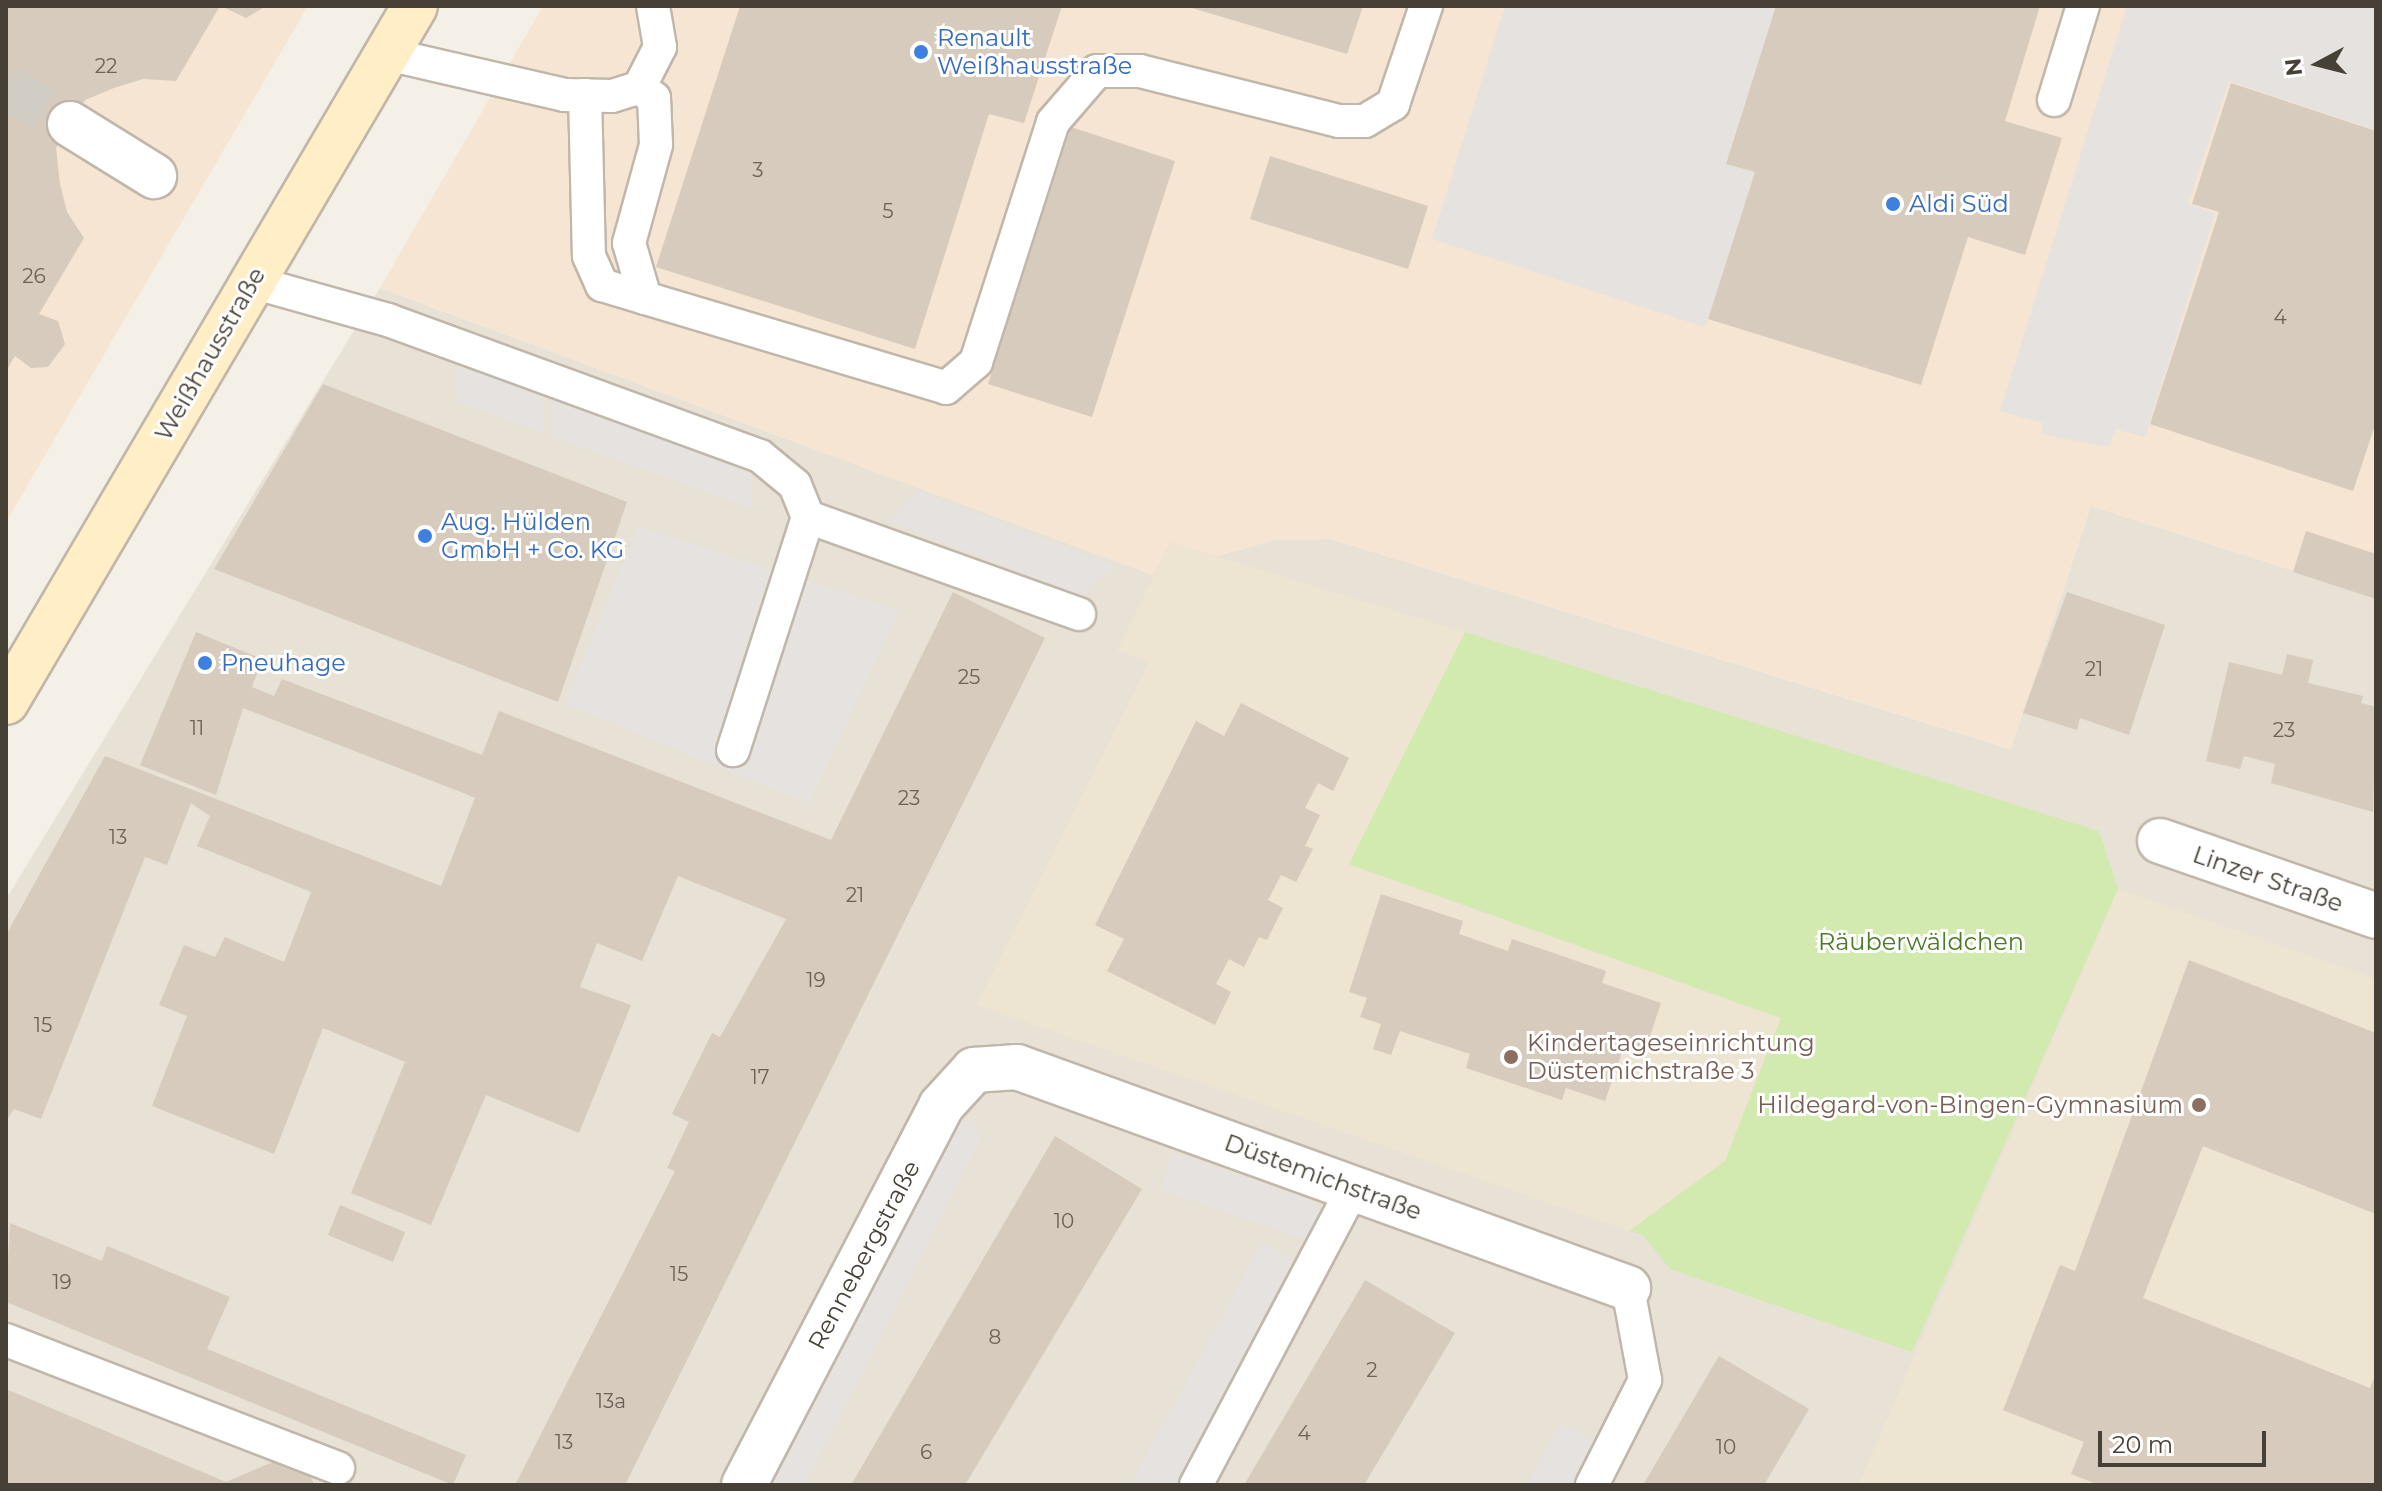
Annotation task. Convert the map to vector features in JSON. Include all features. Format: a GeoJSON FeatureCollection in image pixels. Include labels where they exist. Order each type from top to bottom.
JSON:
{"type":"FeatureCollection","features":[{"type":"Feature","properties":{"kind":"main road","name":"Weißhausstraße"},"geometry":{"type":"LineString","coordinates":[[6,702],[415,6]]}},
{"type":"Feature","properties":{"kind":"street"},"geometry":{"type":"LineString","coordinates":[[70,124],[154,176]]}},
{"type":"Feature","properties":{"kind":"street","name":"Linzer Straße"},"geometry":{"type":"LineString","coordinates":[[2160,841],[2376,916]]}},
{"type":"Feature","properties":{"kind":"street","name":"Düstemichstraße"},"geometry":{"type":"LineString","coordinates":[[1017,1067],[1628,1288]]}},
{"type":"Feature","properties":{"kind":"street","name":"Rennebergstraße"},"geometry":{"type":"LineString","coordinates":[[744,1485],[941,1106],[974,1070],[1017,1067]]}},
{"type":"Feature","properties":{"kind":"lane"},"geometry":{"type":"LineString","coordinates":[[639,88],[660,47],[653,6]]}},
{"type":"Feature","properties":{"kind":"lane"},"geometry":{"type":"LineString","coordinates":[[585,95],[589,256],[602,285],[946,388],[976,362],[1053,122],[1097,71],[1140,71],[1339,121],[1365,121],[1393,104],[1426,6]]}},
{"type":"Feature","properties":{"kind":"lane"},"geometry":{"type":"LineString","coordinates":[[2054,100],[2083,6]]}},
{"type":"Feature","properties":{"kind":"lane"},"geometry":{"type":"LineString","coordinates":[[387,54],[585,95],[639,88],[654,98],[656,145],[629,243],[645,298]]}},
{"type":"Feature","properties":{"kind":"lane"},"geometry":{"type":"LineString","coordinates":[[252,282],[388,320],[760,456],[795,485],[808,517],[733,750]]}},
{"type":"Feature","properties":{"kind":"lane"},"geometry":{"type":"LineString","coordinates":[[808,517],[1079,614]]}},
{"type":"Feature","properties":{"kind":"lane"},"geometry":{"type":"LineString","coordinates":[[1196,1485],[1353,1188]]}},
{"type":"Feature","properties":{"kind":"lane"},"geometry":{"type":"LineString","coordinates":[[1592,1485],[1645,1380],[1628,1288]]}},
{"type":"Feature","properties":{"kind":"lane"},"geometry":{"type":"LineString","coordinates":[[6,1340],[338,1468]]}},
{"type":"Feature","properties":{"kind":"shaded area"},"geometry":{"type":"Polygon","coordinates":[[[6,6],[308,6],[6,522],[6,6]]]}},
{"type":"Feature","properties":{"kind":"shaded area"},"geometry":{"type":"Polygon","coordinates":[[[543,6],[2376,6],[2376,597],[2091,506],[2011,749],[1331,539],[1274,540],[1218,556],[1170,543],[1153,575],[380,288],[543,6]]]}},
{"type":"Feature","properties":{"kind":"shaded area"},"geometry":{"type":"Polygon","coordinates":[[[1505,6],[1776,6],[1726,163],[1755,172],[1705,327],[1432,239],[1505,6]]]}},
{"type":"Feature","properties":{"kind":"shaded area"},"geometry":{"type":"Polygon","coordinates":[[[2127,6],[2376,6],[2376,130],[2229,81],[2188,204],[2215,213],[2145,437],[2115,429],[2109,447],[2041,434],[2043,423],[2000,411],[2127,6]]]}},
{"type":"Feature","properties":{"kind":"shaded area"},"geometry":{"type":"Polygon","coordinates":[[[380,288],[1153,575],[1170,542],[1218,556],[1274,540],[1331,539],[2010,749],[2091,506],[2376,597],[2376,1485],[6,1485],[6,899],[380,288]]]}},
{"type":"Feature","properties":{"kind":"shaded area"},"geometry":{"type":"Polygon","coordinates":[[[456,359],[543,392],[543,433],[457,402],[456,359]]]}},
{"type":"Feature","properties":{"kind":"shaded area"},"geometry":{"type":"Polygon","coordinates":[[[552,396],[750,468],[753,509],[553,437],[552,396]]]}},
{"type":"Feature","properties":{"kind":"shaded area"},"geometry":{"type":"Polygon","coordinates":[[[918,491],[1115,566],[1080,595],[887,521],[918,491]]]}},
{"type":"Feature","properties":{"kind":"shaded area"},"geometry":{"type":"Polygon","coordinates":[[[638,526],[899,611],[809,804],[565,704],[638,526]]]}},
{"type":"Feature","properties":{"kind":"shaded area"},"geometry":{"type":"Polygon","coordinates":[[[1170,542],[1465,632],[1350,865],[1781,1018],[1725,1161],[1629,1231],[976,1005],[1149,662],[1117,651],[1170,542]]]}},
{"type":"Feature","properties":{"kind":"shaded area","name":"Hildegard-von-Bingen-Gymnasium"},"geometry":{"type":"Polygon","coordinates":[[[2118,889],[2376,979],[2376,1485],[1858,1485],[2118,889]]]}},
{"type":"Feature","properties":{"kind":"shaded area"},"geometry":{"type":"Polygon","coordinates":[[[973,1121],[980,1139],[805,1485],[765,1485],[944,1125],[973,1121]]]}},
{"type":"Feature","properties":{"kind":"shaded area"},"geometry":{"type":"Polygon","coordinates":[[[1172,1152],[1313,1201],[1322,1221],[1312,1242],[1162,1190],[1172,1152]]]}},
{"type":"Feature","properties":{"kind":"shaded area"},"geometry":{"type":"Polygon","coordinates":[[[1262,1243],[1301,1264],[1180,1485],[1130,1485],[1262,1243]]]}},
{"type":"Feature","properties":{"kind":"shaded area"},"geometry":{"type":"Polygon","coordinates":[[[1560,1423],[1597,1443],[1574,1485],[1527,1485],[1560,1423]]]}},
{"type":"Feature","properties":{"kind":"green space","name":"Räuberwäldchen"},"geometry":{"type":"Polygon","coordinates":[[[1465,632],[2099,831],[2118,889],[1912,1352],[1670,1269],[1643,1235],[1629,1231],[1725,1161],[1781,1018],[1349,864],[1465,632]]]}},
{"type":"Feature","properties":{"kind":"building"},"geometry":{"type":"Polygon","coordinates":[[[6,6],[220,6],[176,81],[143,79],[114,88],[85,100],[70,124],[56,148],[60,184],[67,212],[84,238],[39,314],[58,321],[65,344],[48,367],[31,368],[15,356],[6,371],[6,6]]]}},
{"type":"Feature","properties":{"kind":"building"},"geometry":{"type":"Polygon","coordinates":[[[221,6],[266,6],[246,18],[221,6]]]}},
{"type":"Feature","properties":{"kind":"building"},"geometry":{"type":"Polygon","coordinates":[[[740,6],[1062,6],[1024,123],[989,114],[915,349],[656,267],[740,6]]]}},
{"type":"Feature","properties":{"kind":"building","name":"Renault Weißhausstraße"},"geometry":{"type":"Polygon","coordinates":[[[1185,6],[1363,6],[1347,54],[1185,6]]]}},
{"type":"Feature","properties":{"kind":"building","name":"Aldi Süd"},"geometry":{"type":"Polygon","coordinates":[[[1776,6],[2040,6],[2005,121],[2062,138],[2025,255],[1968,237],[1921,385],[1708,319],[1755,172],[1726,164],[1776,6]]]}},
{"type":"Feature","properties":{"kind":"building"},"geometry":{"type":"Polygon","coordinates":[[[2231,83],[2376,131],[2376,422],[2353,491],[2150,424],[2219,212],[2192,204],[2231,83]]]}},
{"type":"Feature","properties":{"kind":"building"},"geometry":{"type":"Polygon","coordinates":[[[1071,127],[1175,161],[1092,417],[988,384],[1071,127]]]}},
{"type":"Feature","properties":{"kind":"building"},"geometry":{"type":"Polygon","coordinates":[[[1270,156],[1428,206],[1408,269],[1250,219],[1270,156]]]}},
{"type":"Feature","properties":{"kind":"building","name":"Aug. Hülden GmbH + Co. KG"},"geometry":{"type":"Polygon","coordinates":[[[323,384],[627,502],[558,702],[214,569],[323,384]]]}},
{"type":"Feature","properties":{"kind":"building"},"geometry":{"type":"Polygon","coordinates":[[[2306,531],[2376,554],[2376,599],[2293,572],[2306,531]]]}},
{"type":"Feature","properties":{"kind":"building"},"geometry":{"type":"Polygon","coordinates":[[[953,592],[1045,638],[625,1485],[515,1485],[675,1171],[667,1168],[689,1122],[672,1114],[712,1033],[720,1037],[786,919],[678,876],[642,961],[597,943],[580,987],[631,1005],[579,1133],[486,1095],[431,1225],[351,1193],[405,1062],[323,1028],[274,1154],[152,1106],[187,1016],[159,1005],[184,945],[215,957],[225,937],[284,962],[311,892],[197,846],[210,816],[191,803],[167,865],[145,857],[41,1119],[14,1109],[6,1121],[6,935],[105,756],[441,886],[475,798],[466,794],[243,708],[216,795],[140,765],[196,632],[262,659],[252,687],[274,696],[282,679],[482,755],[499,711],[831,840],[953,592]]]}},
{"type":"Feature","properties":{"kind":"building"},"geometry":{"type":"Polygon","coordinates":[[[2067,592],[2165,625],[2129,735],[2080,718],[2077,730],[2023,713],[2067,592]]]}},
{"type":"Feature","properties":{"kind":"building"},"geometry":{"type":"Polygon","coordinates":[[[2287,654],[2313,660],[2308,683],[2363,696],[2361,703],[2376,707],[2373,812],[2271,783],[2275,764],[2244,756],[2240,769],[2206,761],[2229,662],[2282,675],[2287,654]]]}},
{"type":"Feature","properties":{"kind":"building"},"geometry":{"type":"Polygon","coordinates":[[[1241,703],[1349,758],[1333,791],[1318,783],[1305,808],[1320,815],[1305,846],[1313,849],[1296,882],[1281,875],[1268,900],[1283,908],[1267,940],[1259,937],[1244,967],[1229,959],[1216,984],[1231,992],[1215,1025],[1107,971],[1124,939],[1095,925],[1196,721],[1224,736],[1241,703]]]}},
{"type":"Feature","properties":{"kind":"building"},"geometry":{"type":"Polygon","coordinates":[[[1381,894],[1463,921],[1459,934],[1508,951],[1512,939],[1606,971],[1602,983],[1661,1003],[1645,1051],[1625,1044],[1605,1101],[1566,1088],[1562,1100],[1466,1068],[1470,1054],[1400,1031],[1391,1055],[1373,1049],[1381,1024],[1360,1017],[1367,998],[1349,992],[1381,894]]]}},
{"type":"Feature","properties":{"kind":"building"},"geometry":{"type":"Polygon","coordinates":[[[2189,960],[2376,1033],[2376,1214],[2203,1146],[2143,1298],[2370,1388],[2376,1373],[2376,1485],[2099,1485],[2071,1474],[2084,1442],[2003,1410],[2060,1265],[2075,1271],[2189,960]]]}},
{"type":"Feature","properties":{"kind":"building"},"geometry":{"type":"Polygon","coordinates":[[[1055,1136],[1142,1189],[965,1485],[851,1485],[1055,1136]]]}},
{"type":"Feature","properties":{"kind":"building"},"geometry":{"type":"Polygon","coordinates":[[[340,1205],[405,1232],[393,1262],[328,1235],[340,1205]]]}},
{"type":"Feature","properties":{"kind":"building"},"geometry":{"type":"Polygon","coordinates":[[[10,1223],[102,1261],[107,1246],[230,1297],[207,1349],[466,1455],[453,1485],[6,1302],[10,1223]]]}},
{"type":"Feature","properties":{"kind":"building"},"geometry":{"type":"Polygon","coordinates":[[[1365,1280],[1455,1333],[1364,1485],[1244,1485],[1365,1280]]]}},
{"type":"Feature","properties":{"kind":"building"},"geometry":{"type":"Polygon","coordinates":[[[1719,1356],[1809,1409],[1764,1485],[1643,1485],[1719,1356]]]}},
{"type":"Feature","properties":{"kind":"building"},"geometry":{"type":"Polygon","coordinates":[[[6,1389],[226,1482],[280,1459],[309,1472],[314,1485],[6,1485],[6,1389]]]}},
{"type":"Feature","properties":{"kind":"tunnel"},"geometry":{"type":"LineString","coordinates":[[6,87],[70,124]]}},
{"type":"Feature","properties":{"kind":"place","name":"Renault Weißhausstraße"},"geometry":{"type":"Point","coordinates":[921,52]}},
{"type":"Feature","properties":{"kind":"place","name":"Aldi Süd"},"geometry":{"type":"Point","coordinates":[1893,204]}},
{"type":"Feature","properties":{"kind":"place","name":"Aug. Hülden GmbH + Co. KG"},"geometry":{"type":"Point","coordinates":[425,536]}},
{"type":"Feature","properties":{"kind":"place","name":"Pneuhage"},"geometry":{"type":"Point","coordinates":[205,663]}},
{"type":"Feature","properties":{"kind":"place","name":"Kindertageseinrichtung Düstemichstraße 3"},"geometry":{"type":"Point","coordinates":[1511,1057]}},
{"type":"Feature","properties":{"kind":"place","name":"Hildegard-von-Bingen-Gymnasium"},"geometry":{"type":"Point","coordinates":[2199,1105]}}]}
